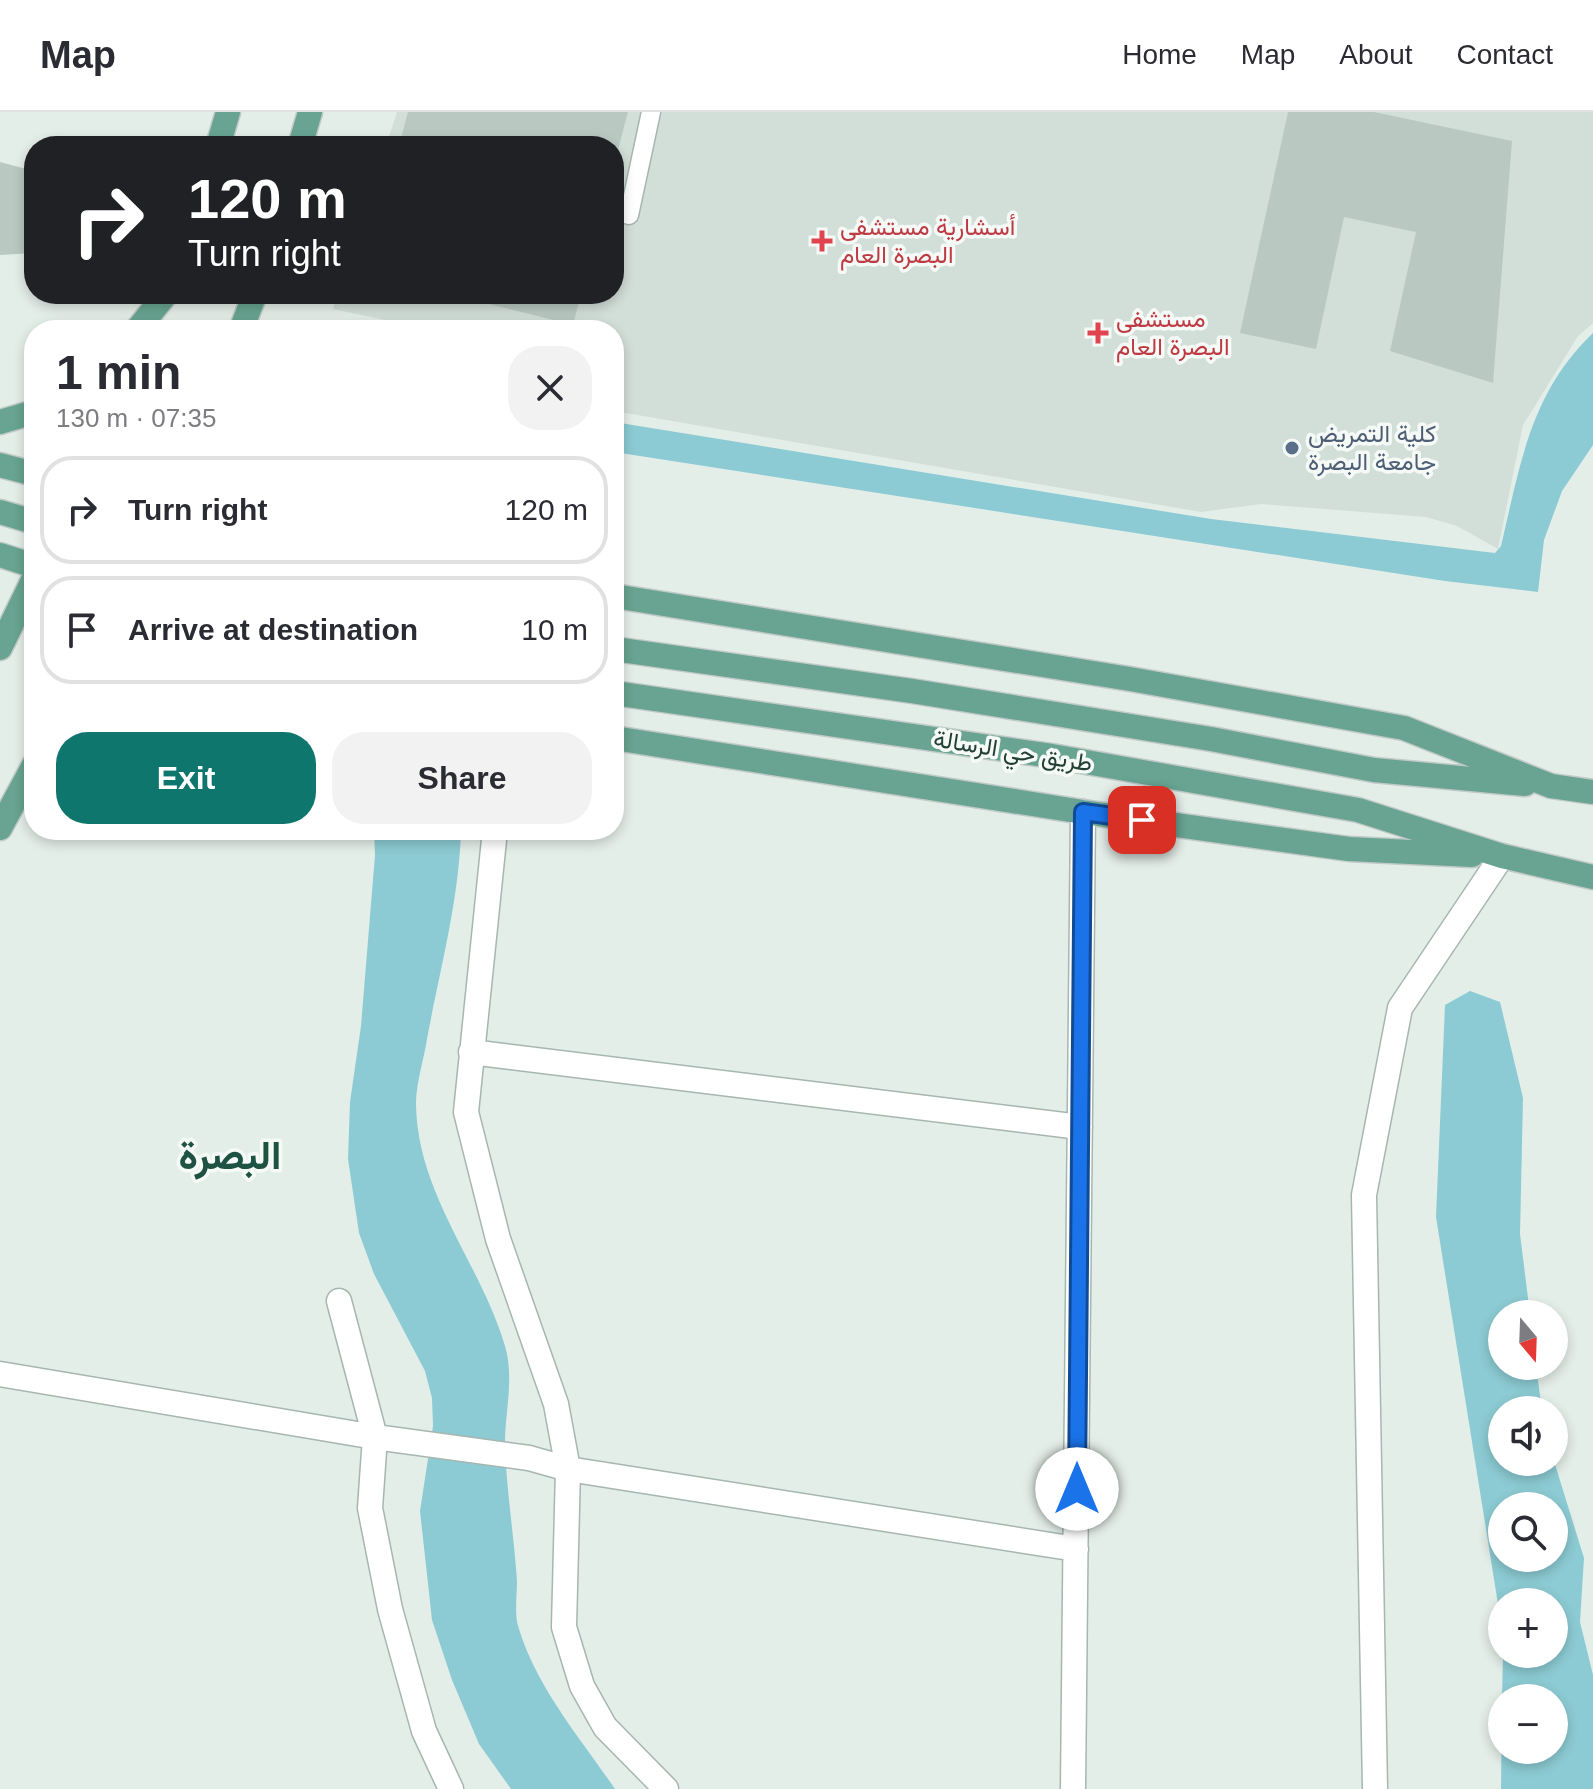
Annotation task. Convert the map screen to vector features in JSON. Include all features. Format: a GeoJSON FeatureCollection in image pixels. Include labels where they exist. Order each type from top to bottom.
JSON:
{"type":"FeatureCollection","features":[{"type":"Feature","properties":{"kind":"main road"},"geometry":{"type":"LineString","coordinates":[[221,136],[228,112]]}},
{"type":"Feature","properties":{"kind":"main road"},"geometry":{"type":"LineString","coordinates":[[303,136],[310,112]]}},
{"type":"Feature","properties":{"kind":"main road"},"geometry":{"type":"LineString","coordinates":[[146,320],[159,304]]}},
{"type":"Feature","properties":{"kind":"main road"},"geometry":{"type":"LineString","coordinates":[[0,422],[24,415]]}},
{"type":"Feature","properties":{"kind":"main road"},"geometry":{"type":"LineString","coordinates":[[0,465],[24,471]]}},
{"type":"Feature","properties":{"kind":"main road"},"geometry":{"type":"LineString","coordinates":[[0,512],[24,519]]}},
{"type":"Feature","properties":{"kind":"main road"},"geometry":{"type":"LineString","coordinates":[[0,555],[24,563]]}},
{"type":"Feature","properties":{"kind":"main road","name":"طريق حي الرسالة"},"geometry":{"type":"LineString","coordinates":[[624,598],[1130,679],[1404,728],[1551,786]]}},
{"type":"Feature","properties":{"kind":"main road"},"geometry":{"type":"LineString","coordinates":[[0,648],[17,612]]}},
{"type":"Feature","properties":{"kind":"main road","name":"طريق حي الرسالة"},"geometry":{"type":"LineString","coordinates":[[624,650],[928,693],[1211,739],[1374,770],[1593,792]]}},
{"type":"Feature","properties":{"kind":"main road","name":"طريق حي الرسالة"},"geometry":{"type":"LineString","coordinates":[[624,694],[1052,756],[1343,807],[1502,856],[1593,877]]}},
{"type":"Feature","properties":{"kind":"main road"},"geometry":{"type":"LineString","coordinates":[[624,740],[1083,812],[1349,849],[1502,856]]}},
{"type":"Feature","properties":{"kind":"main road"},"geometry":{"type":"LineString","coordinates":[[5,819],[24,784]]}},
{"type":"Feature","properties":{"kind":"main road"},"geometry":{"type":"LineString","coordinates":[[5,819],[24,799]]}},
{"type":"Feature","properties":{"kind":"street"},"geometry":{"type":"LineString","coordinates":[[1073,1789],[1083,812]]}},
{"type":"Feature","properties":{"kind":"street"},"geometry":{"type":"LineString","coordinates":[[494,840],[466,1112],[474,1150],[519,1302],[556,1404],[568,1469],[564,1627],[582,1686],[605,1727],[666,1789]]}},
{"type":"Feature","properties":{"kind":"street"},"geometry":{"type":"LineString","coordinates":[[1375,1789],[1364,1195],[1400,1008],[1502,856]]}},
{"type":"Feature","properties":{"kind":"street"},"geometry":{"type":"LineString","coordinates":[[471,1052],[1080,1127]]}},
{"type":"Feature","properties":{"kind":"street"},"geometry":{"type":"LineString","coordinates":[[339,1301],[375,1437],[370,1508],[390,1609],[424,1731],[451,1789]]}},
{"type":"Feature","properties":{"kind":"street"},"geometry":{"type":"LineString","coordinates":[[0,1374],[375,1437],[529,1458],[568,1469],[1076,1549]]}},
{"type":"Feature","properties":{"kind":"lane"},"geometry":{"type":"LineString","coordinates":[[629,215],[651,112]]}},
{"type":"Feature","properties":{"kind":"shaded area","name":"مستشفى البصرة العام"},"geometry":{"type":"Polygon","coordinates":[[[397,112],[1593,112],[1593,323],[1578,336],[1523,425],[1498,549],[1457,526],[1426,517],[1261,504],[1201,512],[624,413],[624,320],[385,320],[333,309],[335,304],[624,304],[624,136],[389,136],[397,112]]]}},
{"type":"Feature","properties":{"kind":"water"},"geometry":{"type":"Polygon","coordinates":[[[1593,333],[1593,445],[1562,491],[1544,540],[1538,592],[1445,581],[624,454],[624,424],[1211,519],[1495,553],[1501,546],[1530,432],[1555,380],[1593,333]]]}},
{"type":"Feature","properties":{"kind":"water"},"geometry":{"type":"Polygon","coordinates":[[[374,840],[460,840],[453,909],[417,1088],[419,1137],[438,1198],[481,1286],[508,1359],[505,1449],[517,1581],[517,1624],[548,1692],[615,1789],[511,1789],[479,1744],[452,1680],[432,1620],[420,1511],[433,1426],[432,1398],[425,1371],[374,1274],[359,1233],[348,1159],[350,1102],[361,1026],[374,840]]]}},
{"type":"Feature","properties":{"kind":"water"},"geometry":{"type":"Polygon","coordinates":[[[1470,991],[1500,1002],[1523,1098],[1520,1234],[1528,1300],[1488,1300],[1488,1380],[1538,1380],[1540,1396],[1488,1396],[1488,1476],[1559,1476],[1564,1492],[1488,1492],[1488,1542],[1436,1217],[1445,1005],[1470,991]]]}},
{"type":"Feature","properties":{"kind":"water"},"geometry":{"type":"Polygon","coordinates":[[[1568,1506],[1584,1558],[1580,1622],[1593,1675],[1593,1789],[1501,1789],[1501,1764],[1568,1764],[1568,1684],[1502,1684],[1503,1668],[1568,1668],[1568,1588],[1495,1588],[1493,1572],[1568,1572],[1568,1506]]]}},
{"type":"Feature","properties":{"kind":"building"},"geometry":{"type":"Polygon","coordinates":[[[408,112],[628,112],[622,136],[402,136],[408,112]]]}},
{"type":"Feature","properties":{"kind":"building"},"geometry":{"type":"Polygon","coordinates":[[[1288,112],[1374,112],[1512,141],[1493,383],[1390,351],[1416,232],[1344,217],[1316,349],[1240,333],[1288,112]]]}},
{"type":"Feature","properties":{"kind":"building"},"geometry":{"type":"Polygon","coordinates":[[[0,162],[24,168],[24,254],[0,255],[0,162]]]}},
{"type":"Feature","properties":{"kind":"building"},"geometry":{"type":"Polygon","coordinates":[[[489,304],[578,304],[574,320],[553,320],[489,304]]]}},
{"type":"Feature","properties":{"kind":"place","name":"أسشارية مستشفى البصرة العام"},"geometry":{"type":"Point","coordinates":[822,241]}},
{"type":"Feature","properties":{"kind":"place","name":"مستشفى البصرة العام"},"geometry":{"type":"Point","coordinates":[1098,333]}},
{"type":"Feature","properties":{"kind":"place","name":"كلية التمريض جامعة البصرة"},"geometry":{"type":"Point","coordinates":[1292,448]}},
{"type":"Feature","properties":{"kind":"district","name":"البصرة"},"geometry":{"type":"Point","coordinates":[230,1155]}},
{"type":"Feature","properties":{"kind":"route"},"geometry":{"type":"LineString","coordinates":[[1077,1489],[1083,812],[1142,820]]}}]}
